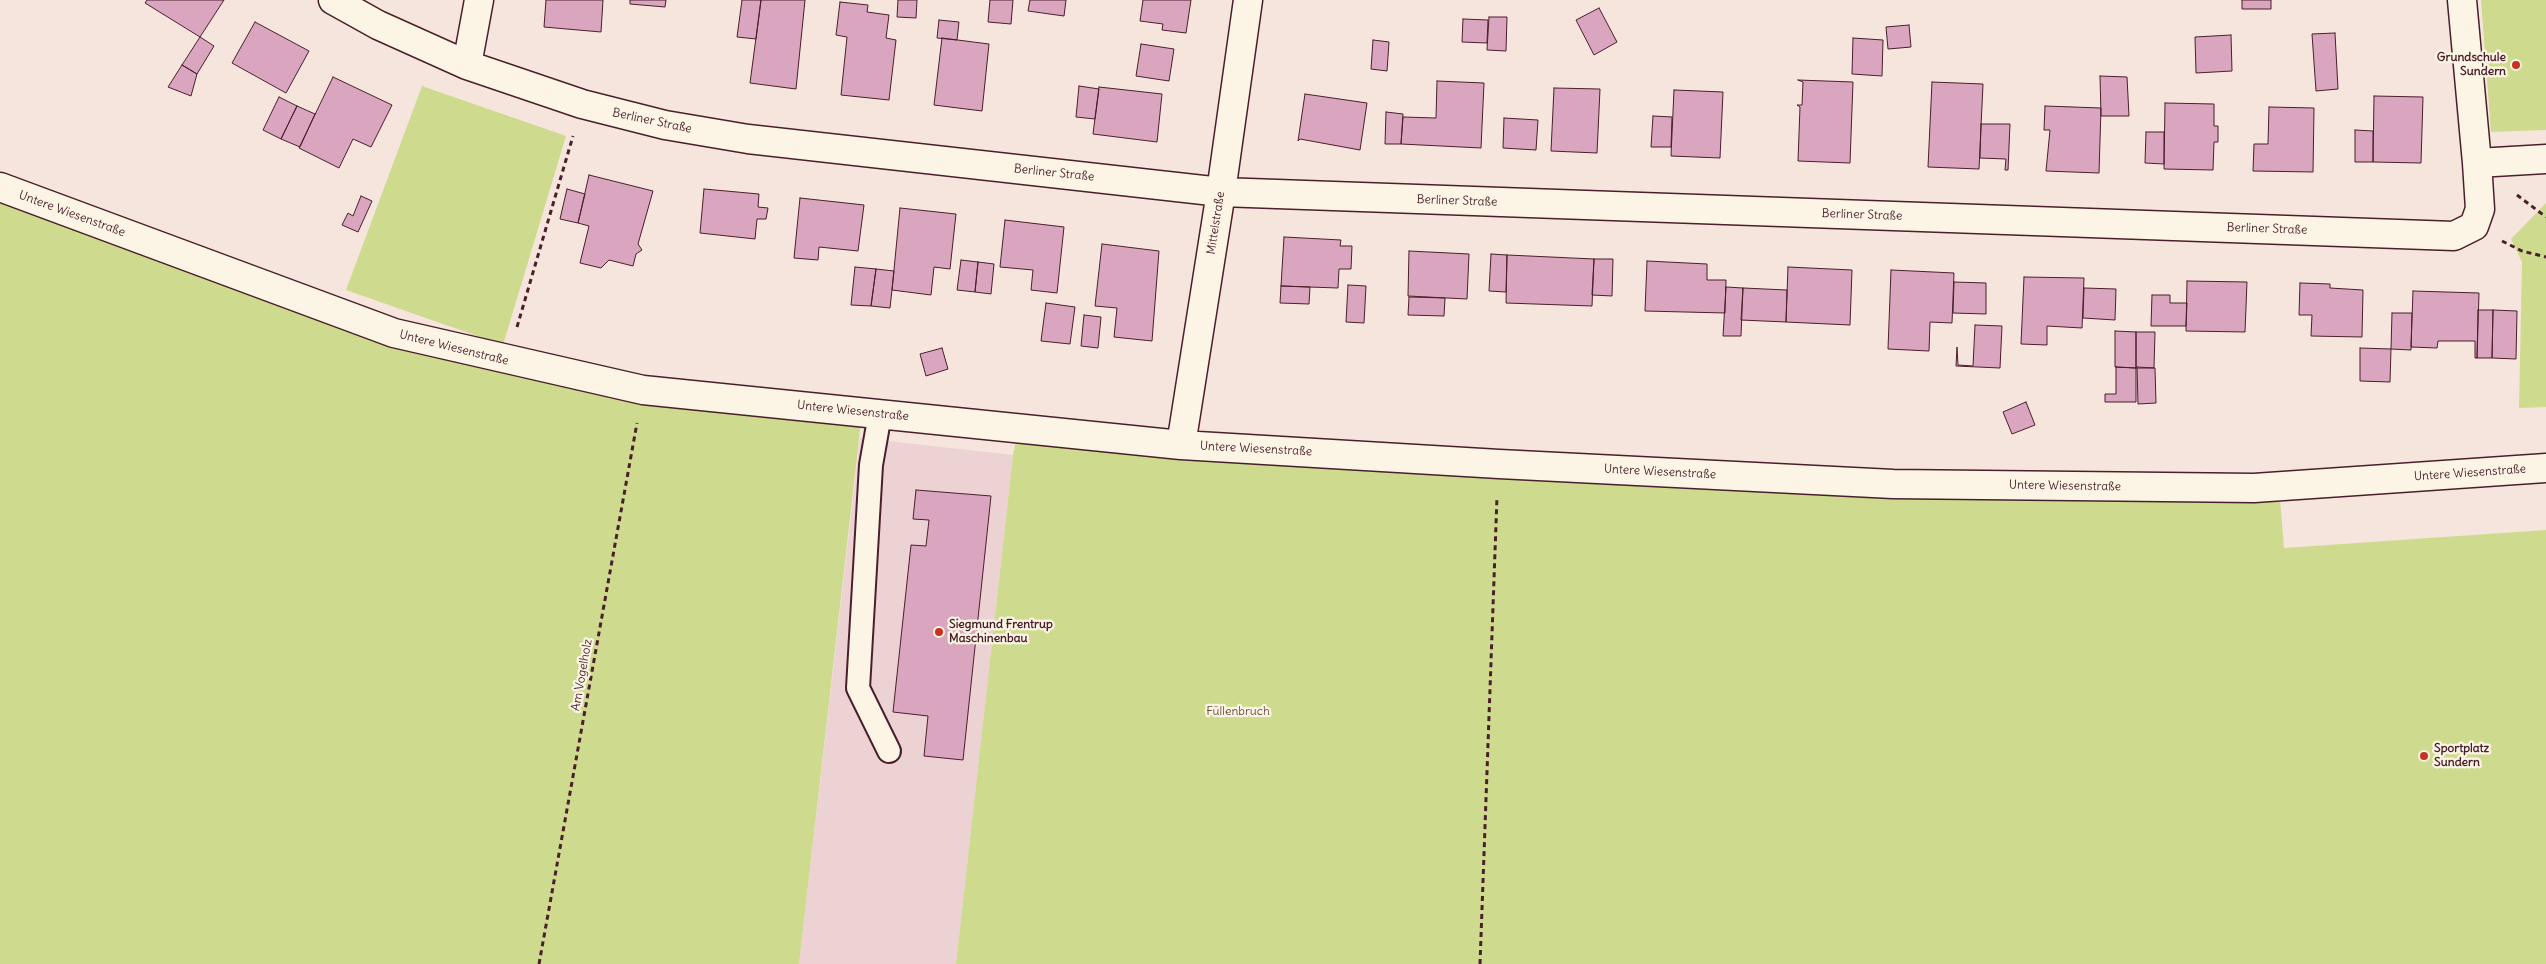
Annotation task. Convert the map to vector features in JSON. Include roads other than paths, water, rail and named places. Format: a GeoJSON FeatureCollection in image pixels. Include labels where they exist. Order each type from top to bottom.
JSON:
{"type":"FeatureCollection","features":[{"type":"Feature","properties":{"kind":"street","name":"Berliner Straße"},"geometry":{"type":"LineString","coordinates":[[333,0],[378,25],[468,65],[582,104],[665,126],[748,138],[1221,192],[2454,236],[2474,226],[2480,209],[2477,163]]}},
{"type":"Feature","properties":{"kind":"street"},"geometry":{"type":"LineString","coordinates":[[468,65],[478,0]]}},
{"type":"Feature","properties":{"kind":"street","name":"Mittelstraße"},"geometry":{"type":"LineString","coordinates":[[1181,445],[1221,192],[1248,0]]}},
{"type":"Feature","properties":{"kind":"street"},"geometry":{"type":"LineString","coordinates":[[2462,0],[2477,163],[2546,159]]}},
{"type":"Feature","properties":{"kind":"street","name":"Untere Wiesenstraße"},"geometry":{"type":"LineString","coordinates":[[0,188],[394,333],[507,361],[643,390],[1181,445],[1499,464],[1893,484],[2254,488],[2546,468]]}},
{"type":"Feature","properties":{"kind":"lane"},"geometry":{"type":"LineString","coordinates":[[880,414],[871,465],[858,688],[889,751]]}},
{"type":"Feature","properties":{"kind":"place","name":"Grundschule Sundern"},"geometry":{"type":"Point","coordinates":[2516,65]}},
{"type":"Feature","properties":{"kind":"place","name":"Siegmund Frentrup Maschinenbau"},"geometry":{"type":"Point","coordinates":[939,632]}},
{"type":"Feature","properties":{"kind":"place","name":"Sportplatz Sundern"},"geometry":{"type":"Point","coordinates":[2424,756]}},
{"type":"Feature","properties":{"kind":"park label","name":"Füllenbruch"},"geometry":{"type":"Point","coordinates":[1238,712]}}]}
